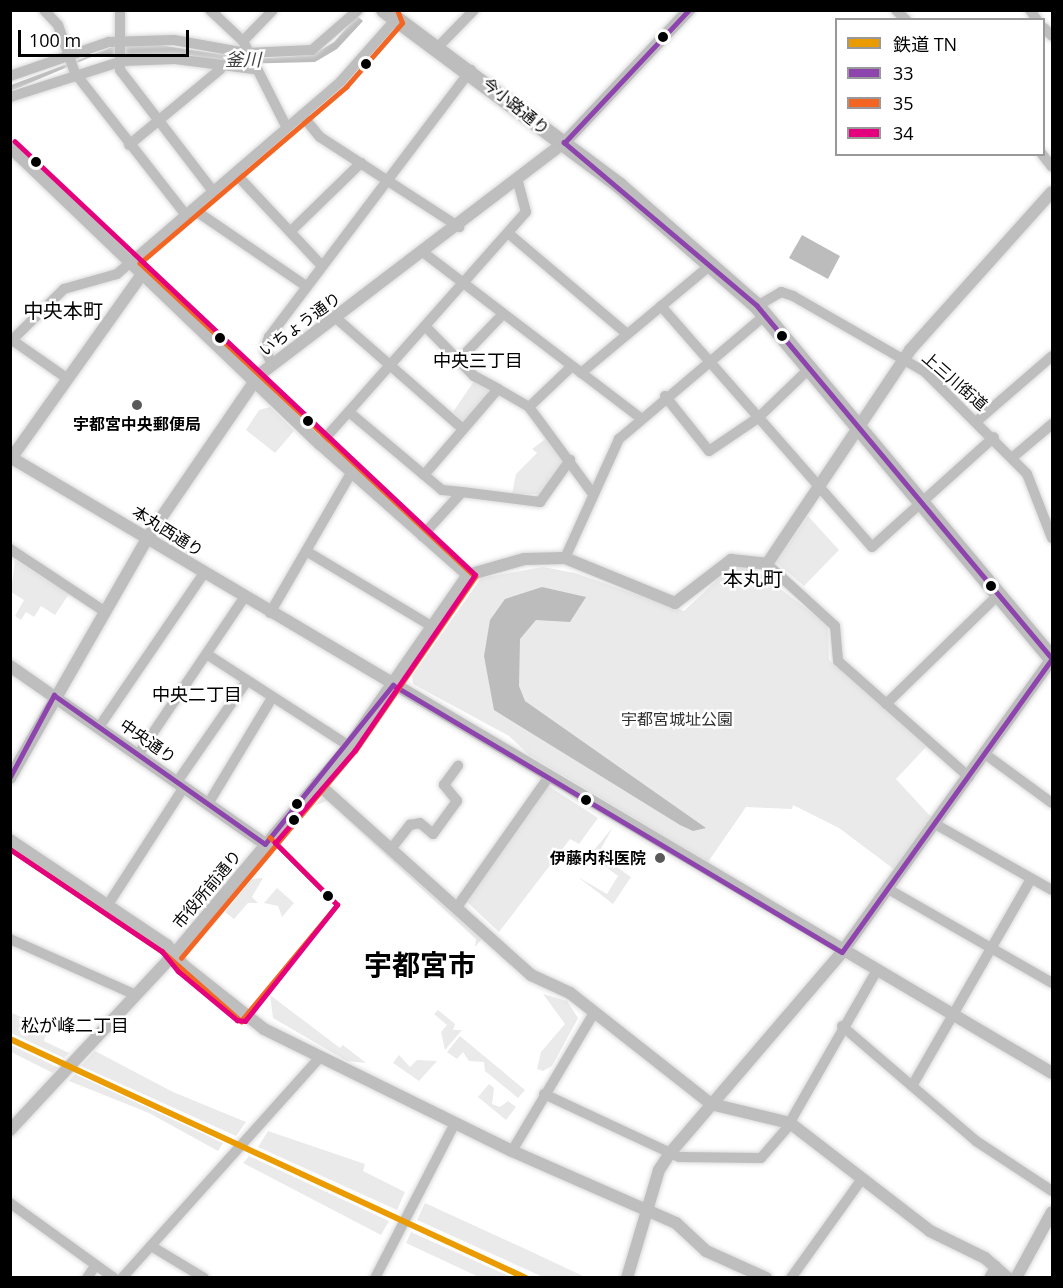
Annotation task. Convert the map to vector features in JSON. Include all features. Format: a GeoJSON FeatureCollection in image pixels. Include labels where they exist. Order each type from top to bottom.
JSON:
{"type":"FeatureCollection","features":[{"type":"Feature","properties":{"kind":"main road","name":"今小路通り"},"geometry":{"type":"LineString","coordinates":[[388,13],[471,70],[564,143],[712,264],[761,310],[924,502],[1052,659]]}},
{"type":"Feature","properties":{"kind":"street"},"geometry":{"type":"LineString","coordinates":[[44,10],[58,25],[75,73],[129,145],[189,212],[306,286]]}},
{"type":"Feature","properties":{"kind":"street"},"geometry":{"type":"LineString","coordinates":[[120,10],[122,51],[120,70],[213,191]]}},
{"type":"Feature","properties":{"kind":"street"},"geometry":{"type":"LineString","coordinates":[[210,10],[243,42],[253,69],[287,128]]}},
{"type":"Feature","properties":{"kind":"street"},"geometry":{"type":"LineString","coordinates":[[243,42],[273,10]]}},
{"type":"Feature","properties":{"kind":"street"},"geometry":{"type":"LineString","coordinates":[[10,76],[69,54],[122,51],[174,39],[246,53],[317,48],[358,10]]}},
{"type":"Feature","properties":{"kind":"street"},"geometry":{"type":"LineString","coordinates":[[437,48],[474,10]]}},
{"type":"Feature","properties":{"kind":"street","name":"いちょう通り"},"geometry":{"type":"LineString","coordinates":[[10,778],[14,763],[148,537],[254,382],[272,365],[459,227],[564,143],[689,10]]}},
{"type":"Feature","properties":{"kind":"street"},"geometry":{"type":"LineString","coordinates":[[68,379],[11,341],[64,289],[114,277],[302,115],[388,13]]}},
{"type":"Feature","properties":{"kind":"street"},"geometry":{"type":"LineString","coordinates":[[10,97],[75,73],[122,51],[221,69],[253,69]]}},
{"type":"Feature","properties":{"kind":"street"},"geometry":{"type":"LineString","coordinates":[[129,145],[221,69]]}},
{"type":"Feature","properties":{"kind":"street"},"geometry":{"type":"LineString","coordinates":[[272,365],[265,344],[321,265],[471,70]]}},
{"type":"Feature","properties":{"kind":"street"},"geometry":{"type":"LineString","coordinates":[[302,115],[320,137],[459,227]]}},
{"type":"Feature","properties":{"kind":"street"},"geometry":{"type":"LineString","coordinates":[[10,147],[141,276],[351,473],[468,575],[524,559],[565,558],[675,603],[731,560],[767,564],[830,619],[836,632],[834,655],[969,777]]}},
{"type":"Feature","properties":{"kind":"street"},"geometry":{"type":"LineString","coordinates":[[291,231],[360,163]]}},
{"type":"Feature","properties":{"kind":"street"},"geometry":{"type":"LineString","coordinates":[[235,173],[321,265]]}},
{"type":"Feature","properties":{"kind":"street"},"geometry":{"type":"LineString","coordinates":[[320,444],[526,212],[517,179]]}},
{"type":"Feature","properties":{"kind":"street"},"geometry":{"type":"LineString","coordinates":[[767,564],[905,358],[1053,192]]}},
{"type":"Feature","properties":{"kind":"street"},"geometry":{"type":"LineString","coordinates":[[508,232],[627,334]]}},
{"type":"Feature","properties":{"kind":"street"},"geometry":{"type":"LineString","coordinates":[[424,253],[461,285],[639,417]]}},
{"type":"Feature","properties":{"kind":"street"},"geometry":{"type":"LineString","coordinates":[[528,407],[627,334],[712,264]]}},
{"type":"Feature","properties":{"kind":"street"},"geometry":{"type":"LineString","coordinates":[[11,458],[141,276]]}},
{"type":"Feature","properties":{"kind":"street","name":"上三川街道"},"geometry":{"type":"LineString","coordinates":[[761,310],[781,292],[905,358],[977,421],[1013,457],[1032,482],[1053,538]]}},
{"type":"Feature","properties":{"kind":"street"},"geometry":{"type":"LineString","coordinates":[[661,306],[872,547],[994,437]]}},
{"type":"Feature","properties":{"kind":"street"},"geometry":{"type":"LineString","coordinates":[[565,558],[619,439],[639,417],[707,361],[761,310]]}},
{"type":"Feature","properties":{"kind":"street"},"geometry":{"type":"LineString","coordinates":[[459,360],[502,315]]}},
{"type":"Feature","properties":{"kind":"street"},"geometry":{"type":"LineString","coordinates":[[336,318],[389,367],[463,429]]}},
{"type":"Feature","properties":{"kind":"street"},"geometry":{"type":"LineString","coordinates":[[424,326],[459,360],[498,389],[528,407],[570,460],[593,494]]}},
{"type":"Feature","properties":{"kind":"street"},"geometry":{"type":"LineString","coordinates":[[977,421],[1053,356]]}},
{"type":"Feature","properties":{"kind":"street"},"geometry":{"type":"LineString","coordinates":[[665,396],[709,451],[758,418],[811,367]]}},
{"type":"Feature","properties":{"kind":"street"},"geometry":{"type":"LineString","coordinates":[[424,475],[498,389]]}},
{"type":"Feature","properties":{"kind":"street"},"geometry":{"type":"LineString","coordinates":[[349,412],[442,490],[540,502],[570,460]]}},
{"type":"Feature","properties":{"kind":"street"},"geometry":{"type":"LineString","coordinates":[[1013,457],[1053,424]]}},
{"type":"Feature","properties":{"kind":"street","name":"本丸西通り"},"geometry":{"type":"LineString","coordinates":[[11,458],[148,537],[244,598],[842,952],[1053,1073]]}},
{"type":"Feature","properties":{"kind":"street"},"geometry":{"type":"LineString","coordinates":[[270,613],[351,473]]}},
{"type":"Feature","properties":{"kind":"street"},"geometry":{"type":"LineString","coordinates":[[422,536],[462,492]]}},
{"type":"Feature","properties":{"kind":"street"},"geometry":{"type":"LineString","coordinates":[[10,549],[104,610]]}},
{"type":"Feature","properties":{"kind":"street"},"geometry":{"type":"LineString","coordinates":[[306,551],[433,627]]}},
{"type":"Feature","properties":{"kind":"street"},"geometry":{"type":"LineString","coordinates":[[99,727],[204,573]]}},
{"type":"Feature","properties":{"kind":"street","name":"市役所前通り"},"geometry":{"type":"LineString","coordinates":[[10,1130],[175,953],[349,746],[468,575]]}},
{"type":"Feature","properties":{"kind":"street"},"geometry":{"type":"LineString","coordinates":[[886,704],[999,594]]}},
{"type":"Feature","properties":{"kind":"street"},"geometry":{"type":"LineString","coordinates":[[138,754],[208,655],[244,598]]}},
{"type":"Feature","properties":{"kind":"street"},"geometry":{"type":"LineString","coordinates":[[208,655],[349,746]]}},
{"type":"Feature","properties":{"kind":"street"},"geometry":{"type":"LineString","coordinates":[[627,1278],[647,1210],[670,1153],[842,952],[1052,659]]}},
{"type":"Feature","properties":{"kind":"street","name":"中央通り"},"geometry":{"type":"LineString","coordinates":[[10,666],[265,844]]}},
{"type":"Feature","properties":{"kind":"street"},"geometry":{"type":"LineString","coordinates":[[109,903],[247,681]]}},
{"type":"Feature","properties":{"kind":"street"},"geometry":{"type":"LineString","coordinates":[[208,804],[272,698]]}},
{"type":"Feature","properties":{"kind":"street"},"geometry":{"type":"LineString","coordinates":[[985,754],[1053,803]]}},
{"type":"Feature","properties":{"kind":"street"},"geometry":{"type":"LineString","coordinates":[[391,849],[410,825],[420,824],[433,834],[457,801],[444,785],[458,766]]}},
{"type":"Feature","properties":{"kind":"street"},"geometry":{"type":"LineString","coordinates":[[457,907],[548,778]]}},
{"type":"Feature","properties":{"kind":"street"},"geometry":{"type":"LineString","coordinates":[[318,783],[531,975],[570,993],[711,1104],[790,1123],[930,1231],[996,1266],[1008,1278]]}},
{"type":"Feature","properties":{"kind":"street"},"geometry":{"type":"LineString","coordinates":[[935,824],[1053,890]]}},
{"type":"Feature","properties":{"kind":"street"},"geometry":{"type":"LineString","coordinates":[[10,840],[109,903],[175,953],[241,1014],[320,1057],[512,1151],[676,1223],[706,1251],[766,1278]]}},
{"type":"Feature","properties":{"kind":"street"},"geometry":{"type":"LineString","coordinates":[[912,1086],[954,1017],[1031,879]]}},
{"type":"Feature","properties":{"kind":"street"},"geometry":{"type":"LineString","coordinates":[[888,889],[1053,983]]}},
{"type":"Feature","properties":{"kind":"street"},"geometry":{"type":"LineString","coordinates":[[10,939],[136,995]]}},
{"type":"Feature","properties":{"kind":"street"},"geometry":{"type":"LineString","coordinates":[[544,1095],[670,1153],[761,1158],[790,1123],[842,1026],[876,972]]}},
{"type":"Feature","properties":{"kind":"street"},"geometry":{"type":"LineString","coordinates":[[512,1151],[594,1012]]}},
{"type":"Feature","properties":{"kind":"street"},"geometry":{"type":"LineString","coordinates":[[842,1026],[976,1141],[1053,1191]]}},
{"type":"Feature","properties":{"kind":"street"},"geometry":{"type":"LineString","coordinates":[[122,1278],[320,1057]]}},
{"type":"Feature","properties":{"kind":"street"},"geometry":{"type":"LineString","coordinates":[[375,1278],[455,1123]]}},
{"type":"Feature","properties":{"kind":"street"},"geometry":{"type":"LineString","coordinates":[[791,1278],[862,1179]]}},
{"type":"Feature","properties":{"kind":"street"},"geometry":{"type":"LineString","coordinates":[[10,1203],[94,1266],[114,1278]]}},
{"type":"Feature","properties":{"kind":"street"},"geometry":{"type":"LineString","coordinates":[[1016,1278],[1053,1212]]}},
{"type":"Feature","properties":{"kind":"street"},"geometry":{"type":"LineString","coordinates":[[151,1246],[204,1278]]}},
{"type":"Feature","properties":{"kind":"street"},"geometry":{"type":"LineString","coordinates":[[87,1278],[94,1266]]}},
{"type":"Feature","properties":{"kind":"street"},"geometry":{"type":"LineString","coordinates":[[989,1278],[996,1266]]}},
{"type":"Feature","properties":{"kind":"green space"},"geometry":{"type":"Polygon","coordinates":[[[474,381],[491,390],[466,422],[453,412],[474,381]]]}},
{"type":"Feature","properties":{"kind":"green space"},"geometry":{"type":"Polygon","coordinates":[[[270,407],[294,431],[275,453],[246,430],[259,410],[270,407]]]}},
{"type":"Feature","properties":{"kind":"green space"},"geometry":{"type":"Polygon","coordinates":[[[548,437],[565,459],[543,494],[512,494],[516,474],[537,453],[532,449],[548,437]]]}},
{"type":"Feature","properties":{"kind":"green space"},"geometry":{"type":"Polygon","coordinates":[[[808,516],[839,550],[804,586],[776,562],[808,516]]]}},
{"type":"Feature","properties":{"kind":"green space"},"geometry":{"type":"Polygon","coordinates":[[[15,560],[69,594],[55,615],[41,606],[34,617],[26,612],[21,620],[15,616],[24,600],[11,592],[15,560]]]}},
{"type":"Feature","properties":{"kind":"green space","name":"宇都宮城址公園"},"geometry":{"type":"Polygon","coordinates":[[[745,562],[828,625],[829,660],[928,745],[896,779],[932,818],[895,870],[839,828],[793,805],[792,809],[746,807],[708,862],[529,755],[509,736],[413,684],[412,676],[481,578],[543,567],[575,573],[684,611],[733,565],[745,562]]]}},
{"type":"Feature","properties":{"kind":"green space"},"geometry":{"type":"Polygon","coordinates":[[[547,785],[598,818],[579,844],[570,839],[499,932],[466,901],[547,785]]]}},
{"type":"Feature","properties":{"kind":"green space"},"geometry":{"type":"Polygon","coordinates":[[[322,797],[327,797],[482,939],[475,947],[476,939],[327,801],[314,806],[322,797]]]}},
{"type":"Feature","properties":{"kind":"green space"},"geometry":{"type":"Polygon","coordinates":[[[613,827],[598,854],[631,877],[613,904],[578,877],[607,894],[618,876],[590,855],[613,827]]]}},
{"type":"Feature","properties":{"kind":"green space"},"geometry":{"type":"Polygon","coordinates":[[[263,878],[252,897],[258,903],[248,903],[234,919],[225,912],[252,879],[263,878]]]}},
{"type":"Feature","properties":{"kind":"green space"},"geometry":{"type":"Polygon","coordinates":[[[277,888],[294,903],[282,917],[278,906],[264,903],[277,888]]]}},
{"type":"Feature","properties":{"kind":"green space"},"geometry":{"type":"Polygon","coordinates":[[[543,994],[567,1001],[578,1018],[552,1066],[543,1071],[537,1069],[541,1052],[565,1024],[543,994]]]}},
{"type":"Feature","properties":{"kind":"green space"},"geometry":{"type":"Polygon","coordinates":[[[270,995],[340,1048],[343,1045],[366,1063],[347,1061],[273,1018],[270,995]]]}},
{"type":"Feature","properties":{"kind":"green space"},"geometry":{"type":"Polygon","coordinates":[[[438,1010],[455,1024],[453,1030],[462,1030],[445,1050],[441,1032],[447,1025],[434,1014],[438,1010]]]}},
{"type":"Feature","properties":{"kind":"green space"},"geometry":{"type":"Polygon","coordinates":[[[10,1012],[48,1030],[44,1041],[69,1053],[64,1058],[11,1033],[10,1012]]]}},
{"type":"Feature","properties":{"kind":"green space"},"geometry":{"type":"Polygon","coordinates":[[[460,1036],[525,1090],[518,1098],[485,1071],[484,1062],[469,1061],[463,1052],[457,1059],[447,1052],[460,1036]]]}},
{"type":"Feature","properties":{"kind":"green space"},"geometry":{"type":"Polygon","coordinates":[[[11,1045],[59,1068],[53,1073],[11,1052],[11,1045]]]}},
{"type":"Feature","properties":{"kind":"green space"},"geometry":{"type":"Polygon","coordinates":[[[95,1051],[173,1092],[246,1122],[236,1136],[81,1066],[95,1051]]]}},
{"type":"Feature","properties":{"kind":"green space"},"geometry":{"type":"Polygon","coordinates":[[[399,1055],[410,1067],[417,1060],[437,1061],[419,1081],[393,1063],[399,1055]]]}},
{"type":"Feature","properties":{"kind":"green space"},"geometry":{"type":"Polygon","coordinates":[[[75,1074],[223,1143],[218,1151],[149,1113],[69,1081],[75,1074]]]}},
{"type":"Feature","properties":{"kind":"green space"},"geometry":{"type":"Polygon","coordinates":[[[489,1084],[494,1088],[492,1104],[500,1107],[508,1101],[516,1107],[506,1120],[478,1097],[489,1084]]]}},
{"type":"Feature","properties":{"kind":"green space"},"geometry":{"type":"Polygon","coordinates":[[[268,1131],[365,1164],[363,1171],[405,1192],[397,1210],[258,1147],[268,1131]]]}},
{"type":"Feature","properties":{"kind":"green space"},"geometry":{"type":"Polygon","coordinates":[[[249,1156],[389,1221],[381,1235],[243,1163],[249,1156]]]}},
{"type":"Feature","properties":{"kind":"green space"},"geometry":{"type":"Polygon","coordinates":[[[425,1203],[585,1277],[543,1277],[417,1220],[425,1203]]]}},
{"type":"Feature","properties":{"kind":"green space"},"geometry":{"type":"Polygon","coordinates":[[[411,1232],[511,1277],[479,1277],[406,1243],[411,1232]]]}},
{"type":"Feature","properties":{"kind":"water","name":"釜川"},"geometry":{"type":"Polygon","coordinates":[[[357,16],[363,21],[337,49],[315,62],[234,64],[183,54],[98,54],[11,91],[11,85],[115,46],[159,45],[254,59],[312,55],[334,42],[357,16]]]}},
{"type":"Feature","properties":{"kind":"water"},"geometry":{"type":"Polygon","coordinates":[[[802,235],[840,256],[828,279],[789,258],[802,235]]]}},
{"type":"Feature","properties":{"kind":"water"},"geometry":{"type":"Polygon","coordinates":[[[542,587],[586,597],[570,622],[536,620],[520,639],[519,686],[525,701],[706,828],[693,831],[680,825],[494,710],[484,656],[490,620],[505,599],[542,587]]]}},
{"type":"Feature","properties":{"kind":"rail line","name":"TN"},"geometry":{"type":"LineString","coordinates":[[10,1039],[526,1278]]}},
{"type":"Feature","properties":{"kind":"transit line","name":"35"},"geometry":{"type":"LineString","coordinates":[[181,958],[355,751],[475,577],[140,263],[346,87],[402,23],[397,10]]}},
{"type":"Feature","properties":{"kind":"transit line","name":"33"},"geometry":{"type":"LineString","coordinates":[[10,777],[54,695],[265,844],[393,685],[842,952],[1052,659],[757,306],[564,143],[689,10]]}},
{"type":"Feature","properties":{"kind":"transit line","name":"34"},"geometry":{"type":"LineString","coordinates":[[10,849],[162,951],[178,971],[237,1020],[245,1021],[337,905],[275,843],[355,750],[475,575],[15,142]]}},
{"type":"Feature","properties":{"kind":"transit line","name":"35"},"geometry":{"type":"LineString","coordinates":[[10,849],[162,951],[241,1021],[337,905],[270,838]]}},
{"type":"Feature","properties":{"kind":"place","name":"宇都宮中央郵便局"},"geometry":{"type":"Point","coordinates":[137,405]}},
{"type":"Feature","properties":{"kind":"place","name":"伊藤内科医院"},"geometry":{"type":"Point","coordinates":[660,858]}},
{"type":"Feature","properties":{"kind":"district","name":"中央本町"},"geometry":{"type":"Point","coordinates":[63,310]}},
{"type":"Feature","properties":{"kind":"district","name":"中央三丁目"},"geometry":{"type":"Point","coordinates":[478,360]}},
{"type":"Feature","properties":{"kind":"district","name":"本丸町"},"geometry":{"type":"Point","coordinates":[753,578]}},
{"type":"Feature","properties":{"kind":"district","name":"中央二丁目"},"geometry":{"type":"Point","coordinates":[197,694]}},
{"type":"Feature","properties":{"kind":"district","name":"宇都宮市"},"geometry":{"type":"Point","coordinates":[420,964]}},
{"type":"Feature","properties":{"kind":"district","name":"松が峰二丁目"},"geometry":{"type":"Point","coordinates":[75,1025]}}]}
